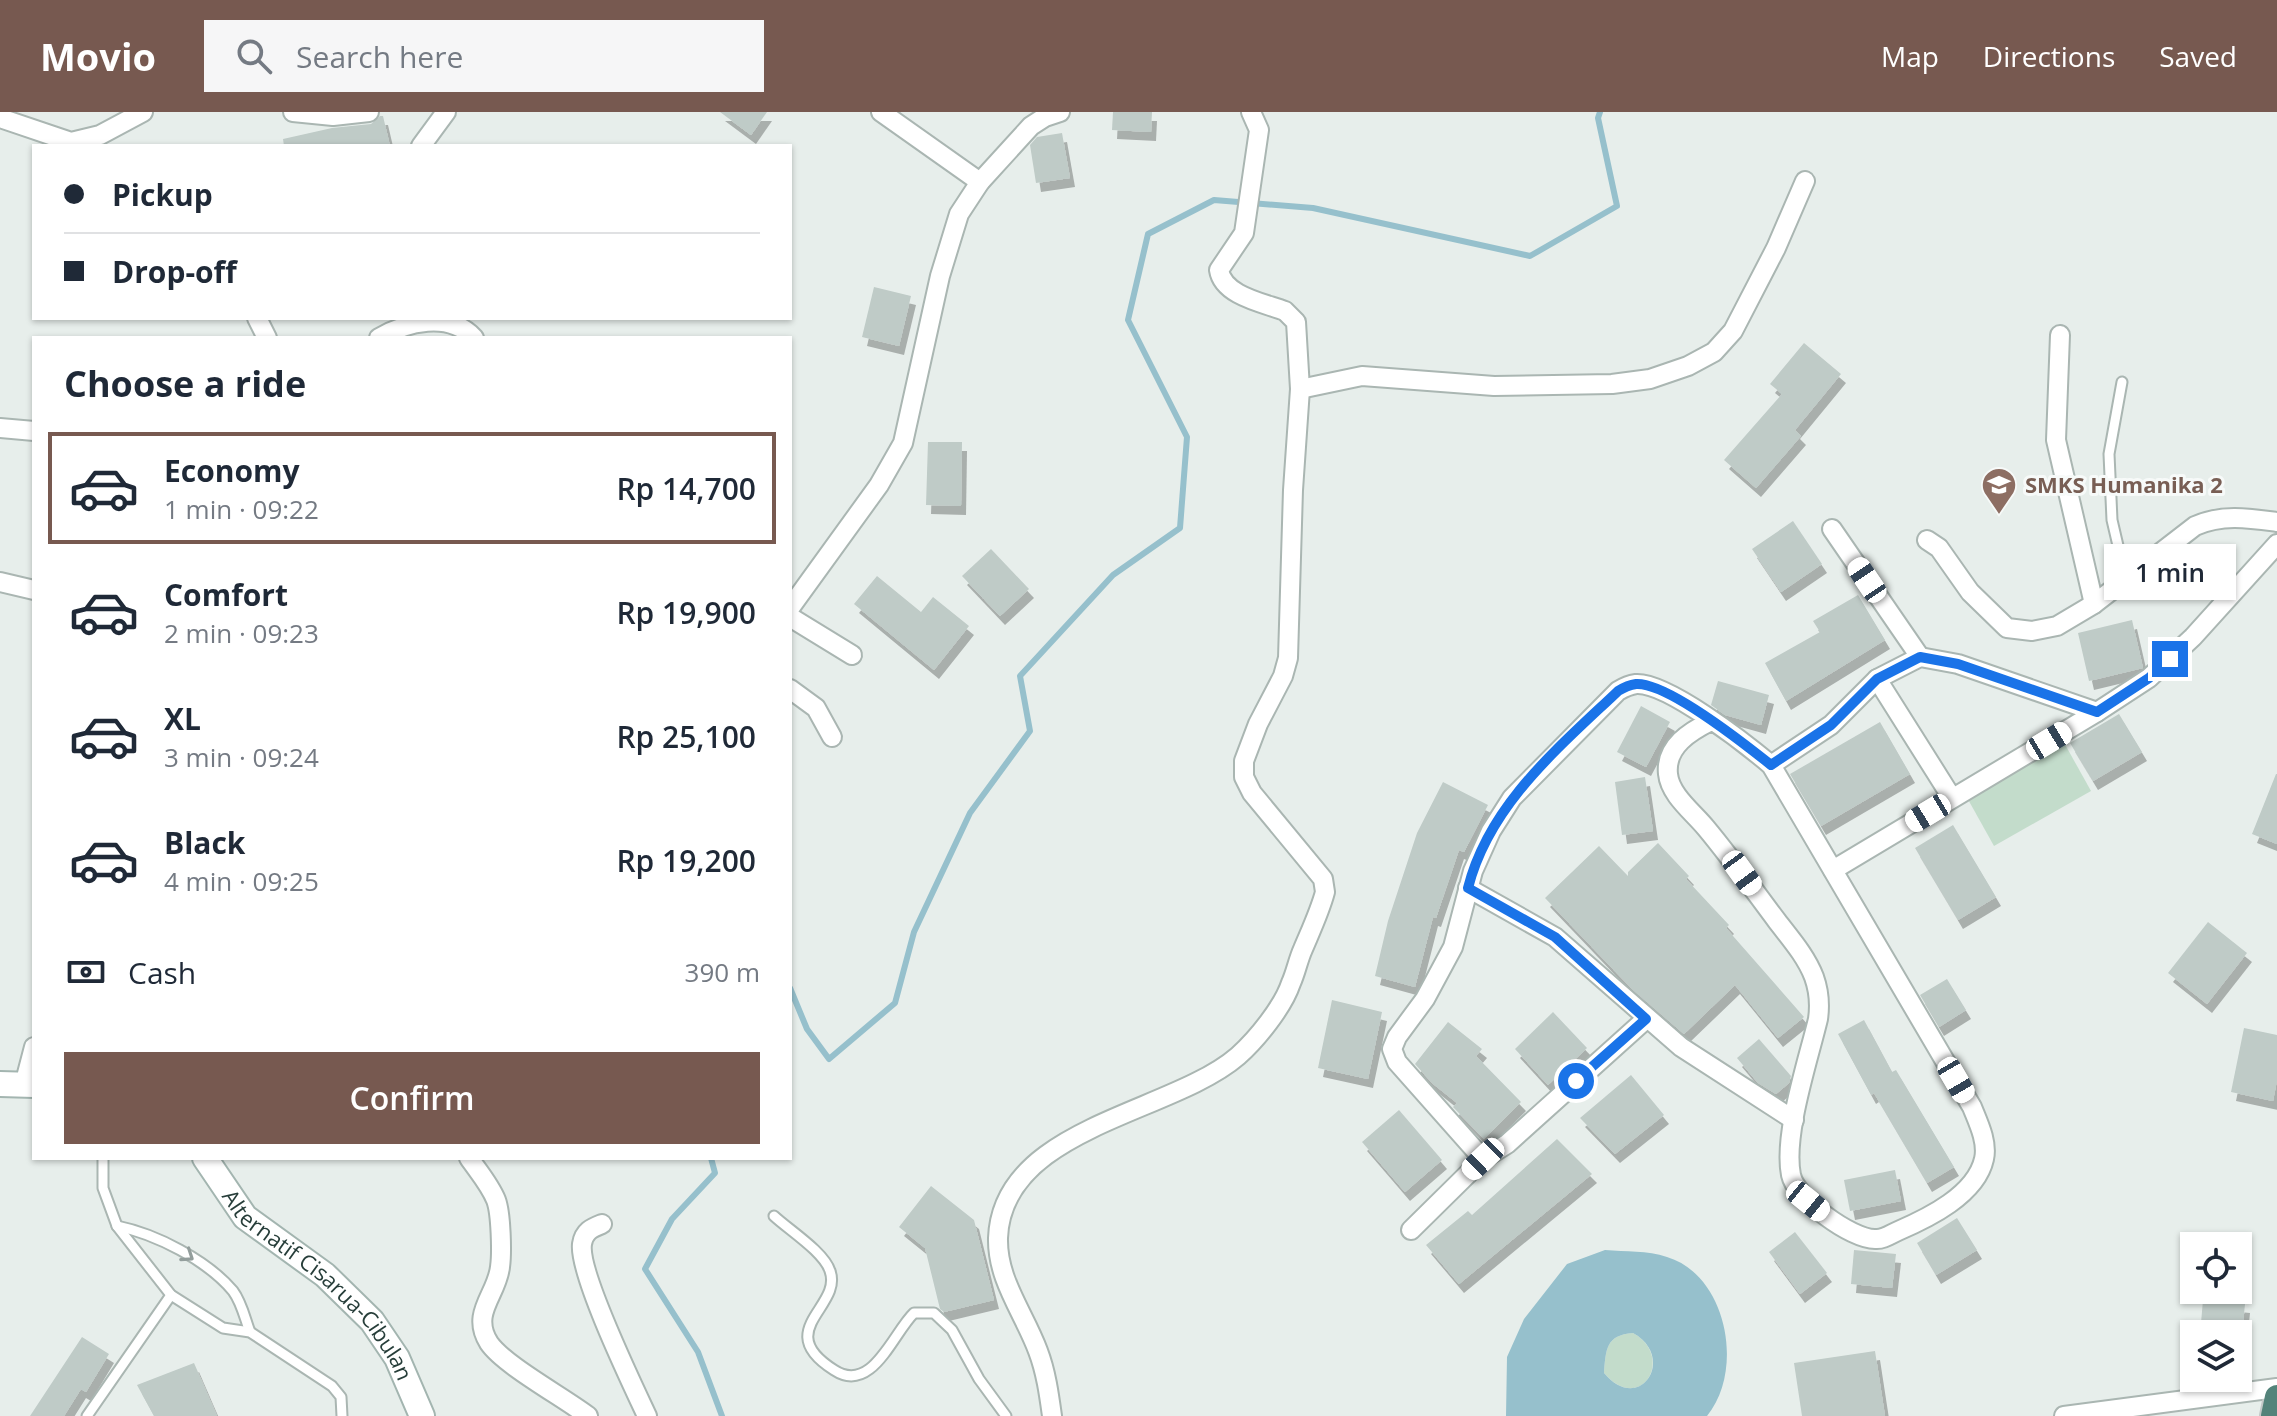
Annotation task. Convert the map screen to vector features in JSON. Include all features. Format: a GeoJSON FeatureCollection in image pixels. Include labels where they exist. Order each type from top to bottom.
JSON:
{"type":"FeatureCollection","features":[{"type":"Feature","properties":{"kind":"highway"},"geometry":{"type":"LineString","coordinates":[[2273,1416],[2277,1397]]}},
{"type":"Feature","properties":{"kind":"main road","name":"Alternatif Cisarua-Cibulan"},"geometry":{"type":"LineString","coordinates":[[206,1160],[245,1217],[325,1275],[372,1321],[397,1358],[422,1416]]}},
{"type":"Feature","properties":{"kind":"street"},"geometry":{"type":"LineString","coordinates":[[0,118],[71,142],[100,135],[143,112]]}},
{"type":"Feature","properties":{"kind":"street"},"geometry":{"type":"LineString","coordinates":[[293,112],[333,116],[369,112]]}},
{"type":"Feature","properties":{"kind":"street"},"geometry":{"type":"LineString","coordinates":[[422,144],[446,112]]}},
{"type":"Feature","properties":{"kind":"street"},"geometry":{"type":"LineString","coordinates":[[881,112],[980,182]]}},
{"type":"Feature","properties":{"kind":"street"},"geometry":{"type":"LineString","coordinates":[[792,605],[858,516],[903,443],[949,242],[959,214],[980,182],[1038,120],[1060,112]]}},
{"type":"Feature","properties":{"kind":"street"},"geometry":{"type":"LineString","coordinates":[[1052,1416],[1039,1353],[1009,1291],[1001,1263],[999,1232],[1004,1203],[1021,1177],[1061,1145],[1100,1124],[1194,1083],[1237,1057],[1266,1026],[1291,984],[1324,896],[1323,879],[1252,793],[1243,767],[1258,724],[1287,666],[1300,389],[1297,327],[1293,317],[1226,287],[1220,279],[1219,270],[1244,233],[1253,186],[1259,130],[1251,112]]}},
{"type":"Feature","properties":{"kind":"street"},"geometry":{"type":"LineString","coordinates":[[1300,389],[1362,376],[1494,386],[1612,384],[1650,379],[1688,366],[1714,352],[1733,331],[1776,248],[1805,181]]}},
{"type":"Feature","properties":{"kind":"street"},"geometry":{"type":"LineString","coordinates":[[383,336],[405,326],[427,321],[457,326],[471,336]]}},
{"type":"Feature","properties":{"kind":"street"},"geometry":{"type":"LineString","coordinates":[[2060,335],[2056,440],[2094,604]]}},
{"type":"Feature","properties":{"kind":"street"},"geometry":{"type":"LineString","coordinates":[[0,428],[32,431]]}},
{"type":"Feature","properties":{"kind":"street"},"geometry":{"type":"LineString","coordinates":[[1927,540],[1939,548],[1970,592],[2011,630],[2043,631],[2068,621],[2094,604],[2174,540],[2210,520],[2233,518],[2277,522]]}},
{"type":"Feature","properties":{"kind":"street"},"geometry":{"type":"LineString","coordinates":[[1832,529],[1920,657]]}},
{"type":"Feature","properties":{"kind":"street"},"geometry":{"type":"LineString","coordinates":[[1833,870],[2149,678],[2277,544]]}},
{"type":"Feature","properties":{"kind":"street"},"geometry":{"type":"LineString","coordinates":[[0,582],[32,590]]}},
{"type":"Feature","properties":{"kind":"street"},"geometry":{"type":"LineString","coordinates":[[792,618],[852,655]]}},
{"type":"Feature","properties":{"kind":"street"},"geometry":{"type":"LineString","coordinates":[[1771,765],[1831,725],[1877,679],[1920,657],[1958,664],[2097,712]]}},
{"type":"Feature","properties":{"kind":"street"},"geometry":{"type":"LineString","coordinates":[[1877,679],[1952,798]]}},
{"type":"Feature","properties":{"kind":"street"},"geometry":{"type":"LineString","coordinates":[[1483,1159],[1397,1062],[1392,1049],[1397,1037],[1425,999],[1453,947],[1473,871],[1491,831],[1512,798],[1618,691],[1636,684],[1647,685],[1711,721],[1771,765],[1972,1107],[1982,1135],[1985,1159],[1966,1189],[1950,1205],[1908,1227],[1874,1239],[1830,1219],[1795,1186],[1789,1149],[1820,1005],[1814,977],[1796,947],[1723,849],[1671,788],[1668,775],[1674,748],[1694,729],[1711,721]]}},
{"type":"Feature","properties":{"kind":"street"},"geometry":{"type":"LineString","coordinates":[[792,690],[816,708],[832,737]]}},
{"type":"Feature","properties":{"kind":"street"},"geometry":{"type":"LineString","coordinates":[[1468,888],[1555,937],[1646,1019],[1726,1078],[1794,1120]]}},
{"type":"Feature","properties":{"kind":"street"},"geometry":{"type":"LineString","coordinates":[[1411,1230],[1483,1159],[1507,1144],[1646,1019]]}},
{"type":"Feature","properties":{"kind":"street"},"geometry":{"type":"LineString","coordinates":[[19,1085],[32,1052]]}},
{"type":"Feature","properties":{"kind":"street"},"geometry":{"type":"LineString","coordinates":[[470,1160],[495,1197],[498,1207],[501,1264],[483,1308],[486,1338],[505,1359],[588,1416]]}},
{"type":"Feature","properties":{"kind":"street"},"geometry":{"type":"LineString","coordinates":[[602,1224],[588,1230],[585,1235],[581,1246],[583,1261],[606,1323],[647,1416]]}},
{"type":"Feature","properties":{"kind":"street"},"geometry":{"type":"LineString","coordinates":[[2064,1416],[2277,1388]]}},
{"type":"Feature","properties":{"kind":"lane"},"geometry":{"type":"LineString","coordinates":[[2122,382],[2109,454],[2112,520],[2126,580]]}},
{"type":"Feature","properties":{"kind":"lane"},"geometry":{"type":"LineString","coordinates":[[103,1160],[103,1188],[117,1226],[171,1295],[223,1328],[250,1332],[332,1386],[341,1397],[342,1416]]}},
{"type":"Feature","properties":{"kind":"lane"},"geometry":{"type":"LineString","coordinates":[[774,1216],[824,1259],[830,1270],[831,1290],[809,1324],[808,1336],[812,1348],[828,1366],[847,1376],[863,1373],[882,1356],[914,1313],[934,1313],[952,1330],[979,1379],[1006,1416]]}},
{"type":"Feature","properties":{"kind":"lane"},"geometry":{"type":"LineString","coordinates":[[117,1226],[157,1237],[225,1283],[241,1306],[250,1332]]}},
{"type":"Feature","properties":{"kind":"lane"},"geometry":{"type":"LineString","coordinates":[[87,1416],[171,1295]]}},
{"type":"Feature","properties":{"kind":"green space"},"geometry":{"type":"Polygon","coordinates":[[[2062,739],[2091,791],[1994,846],[1965,794],[2062,739]]]}},
{"type":"Feature","properties":{"kind":"green space"},"geometry":{"type":"Polygon","coordinates":[[[1633,1333],[1646,1343],[1652,1355],[1652,1368],[1641,1386],[1630,1388],[1618,1385],[1604,1373],[1612,1340],[1633,1333]]]}},
{"type":"Feature","properties":{"kind":"water"},"geometry":{"type":"Polygon","coordinates":[[[1605,1250],[1652,1253],[1688,1267],[1704,1283],[1716,1303],[1724,1326],[1727,1350],[1719,1397],[1707,1416],[1506,1416],[1507,1357],[1524,1319],[1567,1264],[1605,1250]],[[1633,1333],[1612,1340],[1607,1350],[1604,1373],[1617,1385],[1630,1388],[1641,1386],[1653,1368],[1652,1355],[1646,1343],[1633,1333]]]}},
{"type":"Feature","properties":{"kind":"building"},"geometry":{"type":"Polygon","coordinates":[[[720,112],[767,112],[751,135],[720,112]]]}},
{"type":"Feature","properties":{"kind":"building"},"geometry":{"type":"Polygon","coordinates":[[[1113,112],[1152,112],[1151,132],[1112,130],[1113,112]]]}},
{"type":"Feature","properties":{"kind":"building"},"geometry":{"type":"Polygon","coordinates":[[[383,116],[390,144],[284,144],[283,139],[332,128],[371,124],[383,116]]]}},
{"type":"Feature","properties":{"kind":"building"},"geometry":{"type":"Polygon","coordinates":[[[1062,133],[1070,178],[1036,183],[1030,145],[1037,137],[1062,133]]]}},
{"type":"Feature","properties":{"kind":"building"},"geometry":{"type":"Polygon","coordinates":[[[874,287],[911,296],[899,346],[862,337],[874,287]]]}},
{"type":"Feature","properties":{"kind":"building"},"geometry":{"type":"Polygon","coordinates":[[[1804,343],[1841,374],[1795,430],[1801,436],[1756,488],[1724,460],[1782,394],[1770,384],[1804,343]]]}},
{"type":"Feature","properties":{"kind":"building"},"geometry":{"type":"Polygon","coordinates":[[[928,442],[962,442],[961,506],[926,505],[928,442]]]}},
{"type":"Feature","properties":{"kind":"building"},"geometry":{"type":"Polygon","coordinates":[[[1793,521],[1822,564],[1781,592],[1752,549],[1793,521]]]}},
{"type":"Feature","properties":{"kind":"building"},"geometry":{"type":"Polygon","coordinates":[[[991,549],[1029,589],[1000,616],[962,576],[991,549]]]}},
{"type":"Feature","properties":{"kind":"building"},"geometry":{"type":"Polygon","coordinates":[[[877,576],[921,612],[933,597],[969,626],[934,670],[854,604],[877,576]]]}},
{"type":"Feature","properties":{"kind":"building"},"geometry":{"type":"Polygon","coordinates":[[[1858,595],[1885,640],[1786,701],[1765,663],[1820,632],[1813,621],[1858,595]]]}},
{"type":"Feature","properties":{"kind":"building"},"geometry":{"type":"Polygon","coordinates":[[[2132,620],[2143,668],[2089,681],[2078,633],[2132,620]]]}},
{"type":"Feature","properties":{"kind":"building"},"geometry":{"type":"Polygon","coordinates":[[[1718,681],[1769,695],[1761,725],[1725,715],[1711,705],[1718,681]]]}},
{"type":"Feature","properties":{"kind":"building"},"geometry":{"type":"Polygon","coordinates":[[[1641,706],[1670,722],[1646,767],[1617,752],[1641,706]]]}},
{"type":"Feature","properties":{"kind":"building"},"geometry":{"type":"Polygon","coordinates":[[[2119,714],[2142,752],[2093,781],[2070,743],[2119,714]]]}},
{"type":"Feature","properties":{"kind":"building"},"geometry":{"type":"Polygon","coordinates":[[[1880,722],[1910,774],[1821,826],[1790,774],[1880,722]]]}},
{"type":"Feature","properties":{"kind":"building"},"geometry":{"type":"Polygon","coordinates":[[[2277,774],[2277,844],[2252,834],[2277,774]]]}},
{"type":"Feature","properties":{"kind":"building"},"geometry":{"type":"Polygon","coordinates":[[[1645,777],[1653,831],[1622,835],[1615,782],[1645,777]]]}},
{"type":"Feature","properties":{"kind":"building"},"geometry":{"type":"Polygon","coordinates":[[[1443,782],[1488,805],[1464,852],[1459,850],[1436,918],[1433,917],[1415,987],[1375,976],[1388,921],[1417,833],[1443,782]]]}},
{"type":"Feature","properties":{"kind":"building"},"geometry":{"type":"Polygon","coordinates":[[[1953,825],[1996,897],[1958,920],[1915,848],[1953,825]]]}},
{"type":"Feature","properties":{"kind":"building"},"geometry":{"type":"Polygon","coordinates":[[[1658,843],[1729,925],[1726,928],[1804,1017],[1778,1038],[1735,985],[1684,1034],[1633,990],[1545,898],[1599,846],[1628,876],[1628,872],[1658,843]]]}},
{"type":"Feature","properties":{"kind":"building"},"geometry":{"type":"Polygon","coordinates":[[[2208,922],[2247,953],[2207,1004],[2168,973],[2208,922]]]}},
{"type":"Feature","properties":{"kind":"building"},"geometry":{"type":"Polygon","coordinates":[[[1947,979],[1966,1010],[1939,1027],[1920,995],[1947,979]]]}},
{"type":"Feature","properties":{"kind":"building"},"geometry":{"type":"Polygon","coordinates":[[[1332,1000],[1382,1012],[1368,1079],[1318,1068],[1332,1000]]]}},
{"type":"Feature","properties":{"kind":"building"},"geometry":{"type":"Polygon","coordinates":[[[1553,1012],[1587,1048],[1548,1085],[1515,1049],[1553,1012]]]}},
{"type":"Feature","properties":{"kind":"building"},"geometry":{"type":"Polygon","coordinates":[[[1864,1020],[1892,1072],[1896,1070],[1954,1167],[1927,1183],[1874,1093],[1871,1095],[1838,1034],[1864,1020]]]}},
{"type":"Feature","properties":{"kind":"building"},"geometry":{"type":"Polygon","coordinates":[[[1448,1022],[1482,1049],[1476,1056],[1521,1102],[1484,1139],[1453,1107],[1457,1103],[1415,1064],[1448,1022]]]}},
{"type":"Feature","properties":{"kind":"building"},"geometry":{"type":"Polygon","coordinates":[[[2244,1028],[2277,1035],[2277,1080],[2273,1101],[2231,1092],[2244,1028]]]}},
{"type":"Feature","properties":{"kind":"building"},"geometry":{"type":"Polygon","coordinates":[[[1759,1039],[1791,1076],[1789,1083],[1776,1094],[1758,1083],[1737,1058],[1759,1039]]]}},
{"type":"Feature","properties":{"kind":"building"},"geometry":{"type":"Polygon","coordinates":[[[1631,1075],[1664,1115],[1615,1154],[1580,1118],[1631,1075]]]}},
{"type":"Feature","properties":{"kind":"building"},"geometry":{"type":"Polygon","coordinates":[[[1399,1110],[1442,1160],[1405,1192],[1362,1142],[1399,1110]]]}},
{"type":"Feature","properties":{"kind":"building"},"geometry":{"type":"Polygon","coordinates":[[[1557,1139],[1592,1174],[1459,1284],[1426,1245],[1468,1211],[1472,1215],[1557,1139]]]}},
{"type":"Feature","properties":{"kind":"building"},"geometry":{"type":"Polygon","coordinates":[[[1895,1170],[1901,1201],[1850,1211],[1844,1180],[1895,1170]]]}},
{"type":"Feature","properties":{"kind":"building"},"geometry":{"type":"Polygon","coordinates":[[[931,1186],[974,1220],[994,1300],[944,1312],[940,1309],[925,1248],[899,1227],[931,1186]]]}},
{"type":"Feature","properties":{"kind":"building"},"geometry":{"type":"Polygon","coordinates":[[[1957,1218],[1977,1250],[1936,1275],[1917,1243],[1957,1218]]]}},
{"type":"Feature","properties":{"kind":"building"},"geometry":{"type":"Polygon","coordinates":[[[1795,1232],[1827,1273],[1800,1294],[1769,1252],[1795,1232]]]}},
{"type":"Feature","properties":{"kind":"building"},"geometry":{"type":"Polygon","coordinates":[[[1854,1250],[1896,1254],[1892,1288],[1851,1284],[1854,1250]]]}},
{"type":"Feature","properties":{"kind":"building"},"geometry":{"type":"Polygon","coordinates":[[[2203,1304],[2245,1304],[2243,1320],[2201,1320],[2203,1304]]]}},
{"type":"Feature","properties":{"kind":"building"},"geometry":{"type":"Polygon","coordinates":[[[82,1337],[109,1354],[86,1392],[81,1389],[64,1416],[30,1416],[82,1337]]]}},
{"type":"Feature","properties":{"kind":"building"},"geometry":{"type":"Polygon","coordinates":[[[1875,1351],[1885,1416],[1802,1416],[1794,1363],[1875,1351]]]}},
{"type":"Feature","properties":{"kind":"building"},"geometry":{"type":"Polygon","coordinates":[[[194,1363],[217,1416],[154,1416],[137,1385],[194,1363]]]}},
{"type":"Feature","properties":{"kind":"waterway"},"geometry":{"type":"LineString","coordinates":[[792,993],[807,1029],[829,1059],[895,1003],[914,932],[970,813],[1030,731],[1020,676],[1113,575],[1180,528],[1187,437],[1128,320],[1148,234],[1214,200],[1313,208],[1530,256],[1617,206],[1598,118],[1600,112]]}},
{"type":"Feature","properties":{"kind":"waterway"},"geometry":{"type":"LineString","coordinates":[[712,1160],[715,1173],[672,1219],[645,1269],[698,1352],[722,1416]]}},
{"type":"Feature","properties":{"kind":"place","name":"SMKS Humanika 2"},"geometry":{"type":"Point","coordinates":[1999,516]}},
{"type":"Feature","properties":{"kind":"route"},"geometry":{"type":"LineString","coordinates":[[1576,1081],[1646,1019],[1555,937],[1468,888],[1491,831],[1512,798],[1618,691],[1636,684],[1665,693],[1736,737],[1771,765],[1831,725],[1877,679],[1920,657],[1958,664],[2097,712],[2149,678],[2170,659]]}}]}
